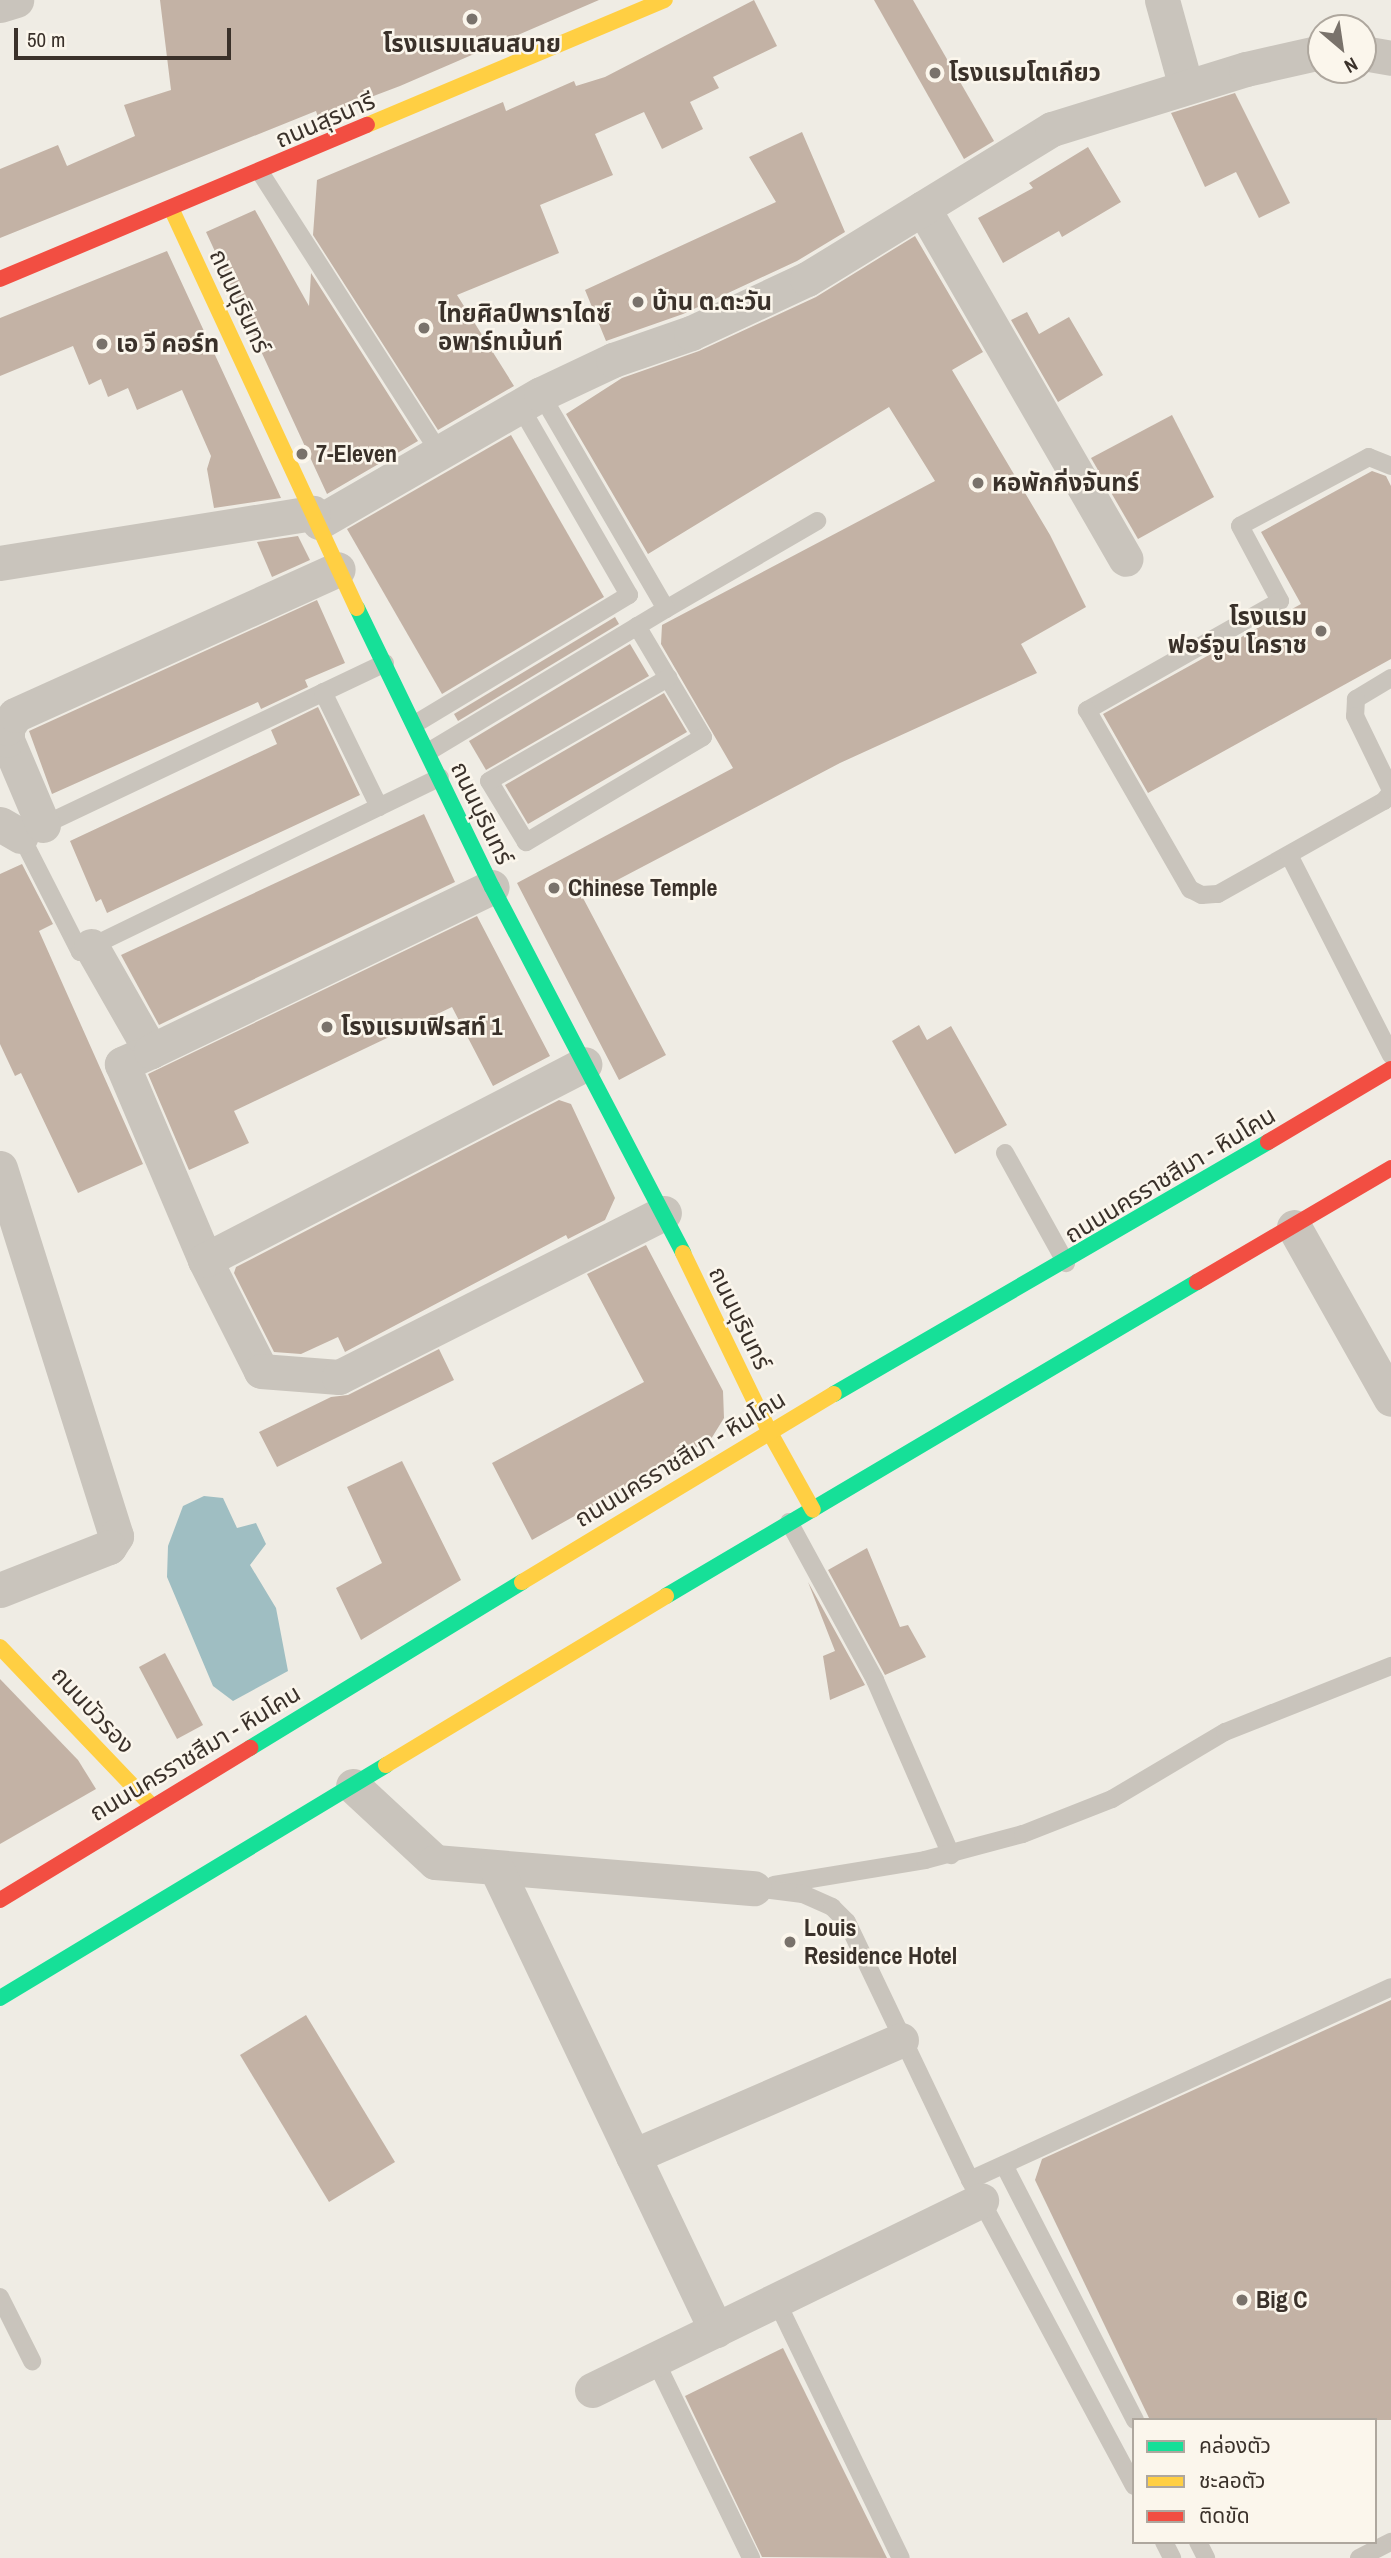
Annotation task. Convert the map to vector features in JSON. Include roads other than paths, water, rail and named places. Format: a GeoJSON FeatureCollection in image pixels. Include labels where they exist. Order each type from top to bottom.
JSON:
{"type":"FeatureCollection","features":[{"type":"Feature","properties":{"kind":"main road","name":"ถนนสุรนารี"},"geometry":{"type":"LineString","coordinates":[[0,279],[665,0]]}},
{"type":"Feature","properties":{"kind":"main road","name":"ถนนบุรินทร์"},"geometry":{"type":"LineString","coordinates":[[171,208],[338,569],[492,887],[583,1064],[664,1213],[769,1431],[813,1510]]}},
{"type":"Feature","properties":{"kind":"main road","name":"ถนนนครราชสีมา - หินโคน"},"geometry":{"type":"LineString","coordinates":[[0,1900],[769,1431],[1066,1263],[1391,1069]]}},
{"type":"Feature","properties":{"kind":"main road"},"geometry":{"type":"LineString","coordinates":[[0,1998],[789,1522],[1391,1168]]}},
{"type":"Feature","properties":{"kind":"main road","name":"ถนนบัวรอง"},"geometry":{"type":"LineString","coordinates":[[0,1647],[152,1806]]}},
{"type":"Feature","properties":{"kind":"street"},"geometry":{"type":"LineString","coordinates":[[0,5],[16,0]]}},
{"type":"Feature","properties":{"kind":"street"},"geometry":{"type":"LineString","coordinates":[[1162,0],[1186,87]]}},
{"type":"Feature","properties":{"kind":"street"},"geometry":{"type":"LineString","coordinates":[[0,563],[316,517],[440,454],[531,400],[613,360],[691,333],[807,279],[1052,129],[1307,52]]}},
{"type":"Feature","properties":{"kind":"street"},"geometry":{"type":"LineString","coordinates":[[923,208],[1126,559]]}},
{"type":"Feature","properties":{"kind":"street"},"geometry":{"type":"LineString","coordinates":[[21,828],[7,740],[7,728],[15,715],[338,569]]}},
{"type":"Feature","properties":{"kind":"street"},"geometry":{"type":"LineString","coordinates":[[492,887],[122,1064],[205,1260],[261,1371],[339,1377],[664,1213]]}},
{"type":"Feature","properties":{"kind":"street"},"geometry":{"type":"LineString","coordinates":[[91,946],[151,1051]]}},
{"type":"Feature","properties":{"kind":"street"},"geometry":{"type":"LineString","coordinates":[[205,1260],[583,1064]]}},
{"type":"Feature","properties":{"kind":"street"},"geometry":{"type":"LineString","coordinates":[[0,1168],[116,1536],[109,1547],[0,1590]]}},
{"type":"Feature","properties":{"kind":"street"},"geometry":{"type":"LineString","coordinates":[[1294,1227],[1391,1399]]}},
{"type":"Feature","properties":{"kind":"street"},"geometry":{"type":"LineString","coordinates":[[353,1786],[435,1862],[754,1888]]}},
{"type":"Feature","properties":{"kind":"street"},"geometry":{"type":"LineString","coordinates":[[496,1868],[716,2330]]}},
{"type":"Feature","properties":{"kind":"street"},"geometry":{"type":"LineString","coordinates":[[633,2156],[901,2040]]}},
{"type":"Feature","properties":{"kind":"street"},"geometry":{"type":"LineString","coordinates":[[592,2390],[777,2302],[976,2190]]}},
{"type":"Feature","properties":{"kind":"lane"},"geometry":{"type":"LineString","coordinates":[[260,172],[440,454]]}},
{"type":"Feature","properties":{"kind":"lane"},"geometry":{"type":"LineString","coordinates":[[531,400],[666,608]]}},
{"type":"Feature","properties":{"kind":"lane"},"geometry":{"type":"LineString","coordinates":[[415,724],[629,595],[531,400]]}},
{"type":"Feature","properties":{"kind":"lane"},"geometry":{"type":"LineString","coordinates":[[1391,466],[1387,461],[1369,457],[1240,526],[1280,601],[1087,710],[1190,889],[1202,895],[1219,894],[1384,801],[1391,791],[1355,716],[1356,699],[1391,678]]}},
{"type":"Feature","properties":{"kind":"lane"},"geometry":{"type":"LineString","coordinates":[[428,752],[666,608],[817,521]]}},
{"type":"Feature","properties":{"kind":"lane"},"geometry":{"type":"LineString","coordinates":[[637,626],[668,678],[703,737],[526,842],[489,781],[668,678]]}},
{"type":"Feature","properties":{"kind":"lane"},"geometry":{"type":"LineString","coordinates":[[385,663],[21,828],[80,952],[440,777]]}},
{"type":"Feature","properties":{"kind":"lane"},"geometry":{"type":"LineString","coordinates":[[323,692],[379,807]]}},
{"type":"Feature","properties":{"kind":"lane"},"geometry":{"type":"LineString","coordinates":[[1289,855],[1391,1055]]}},
{"type":"Feature","properties":{"kind":"lane"},"geometry":{"type":"LineString","coordinates":[[1005,1153],[1066,1263]]}},
{"type":"Feature","properties":{"kind":"lane"},"geometry":{"type":"LineString","coordinates":[[789,1522],[876,1680],[951,1855]]}},
{"type":"Feature","properties":{"kind":"lane"},"geometry":{"type":"LineString","coordinates":[[754,1888],[951,1855],[1023,1834],[1112,1800],[1225,1732],[1391,1666]]}},
{"type":"Feature","properties":{"kind":"lane"},"geometry":{"type":"LineString","coordinates":[[754,1888],[803,1894],[832,1907],[847,1922],[901,2040],[976,2190],[1132,2482]]}},
{"type":"Feature","properties":{"kind":"lane"},"geometry":{"type":"LineString","coordinates":[[976,2190],[1004,2165],[1391,1987]]}},
{"type":"Feature","properties":{"kind":"lane"},"geometry":{"type":"LineString","coordinates":[[1004,2165],[1134,2418]]}},
{"type":"Feature","properties":{"kind":"lane"},"geometry":{"type":"LineString","coordinates":[[0,2297],[32,2361]]}},
{"type":"Feature","properties":{"kind":"lane"},"geometry":{"type":"LineString","coordinates":[[777,2302],[901,2558]]}},
{"type":"Feature","properties":{"kind":"lane"},"geometry":{"type":"LineString","coordinates":[[655,2360],[751,2558]]}},
{"type":"Feature","properties":{"kind":"lane"},"geometry":{"type":"LineString","coordinates":[[1359,2558],[1391,2542]]}},
{"type":"Feature","properties":{"kind":"water"},"geometry":{"type":"Polygon","coordinates":[[[204,1496],[223,1498],[237,1528],[256,1523],[266,1544],[250,1565],[276,1608],[288,1671],[233,1701],[213,1686],[167,1577],[168,1546],[183,1506],[204,1496]]]}},
{"type":"Feature","properties":{"kind":"place","name":"โรงแรมแสนสบาย"},"geometry":{"type":"Point","coordinates":[472,19]}},
{"type":"Feature","properties":{"kind":"place","name":"โรงแรมโตเกียว"},"geometry":{"type":"Point","coordinates":[935,73]}},
{"type":"Feature","properties":{"kind":"place","name":"บ้าน ต.ตะวัน"},"geometry":{"type":"Point","coordinates":[638,302]}},
{"type":"Feature","properties":{"kind":"place","name":"ไทยศิลป์พาราไดซ์ อพาร์ทเม้นท์"},"geometry":{"type":"Point","coordinates":[424,328]}},
{"type":"Feature","properties":{"kind":"place","name":"เอ วี คอร์ท"},"geometry":{"type":"Point","coordinates":[102,344]}},
{"type":"Feature","properties":{"kind":"place","name":"7-Eleven"},"geometry":{"type":"Point","coordinates":[302,454]}},
{"type":"Feature","properties":{"kind":"place","name":"หอพักกิ่งจันทร์"},"geometry":{"type":"Point","coordinates":[978,483]}},
{"type":"Feature","properties":{"kind":"place","name":"โรงแรม ฟอร์จูน โคราช"},"geometry":{"type":"Point","coordinates":[1321,631]}},
{"type":"Feature","properties":{"kind":"place","name":"Chinese Temple"},"geometry":{"type":"Point","coordinates":[554,888]}},
{"type":"Feature","properties":{"kind":"place","name":"โรงแรมเฟิรสท์ 1"},"geometry":{"type":"Point","coordinates":[327,1027]}},
{"type":"Feature","properties":{"kind":"place","name":"Louis Residence Hotel"},"geometry":{"type":"Point","coordinates":[790,1942]}},
{"type":"Feature","properties":{"kind":"place","name":"Big C"},"geometry":{"type":"Point","coordinates":[1242,2300]}}]}
